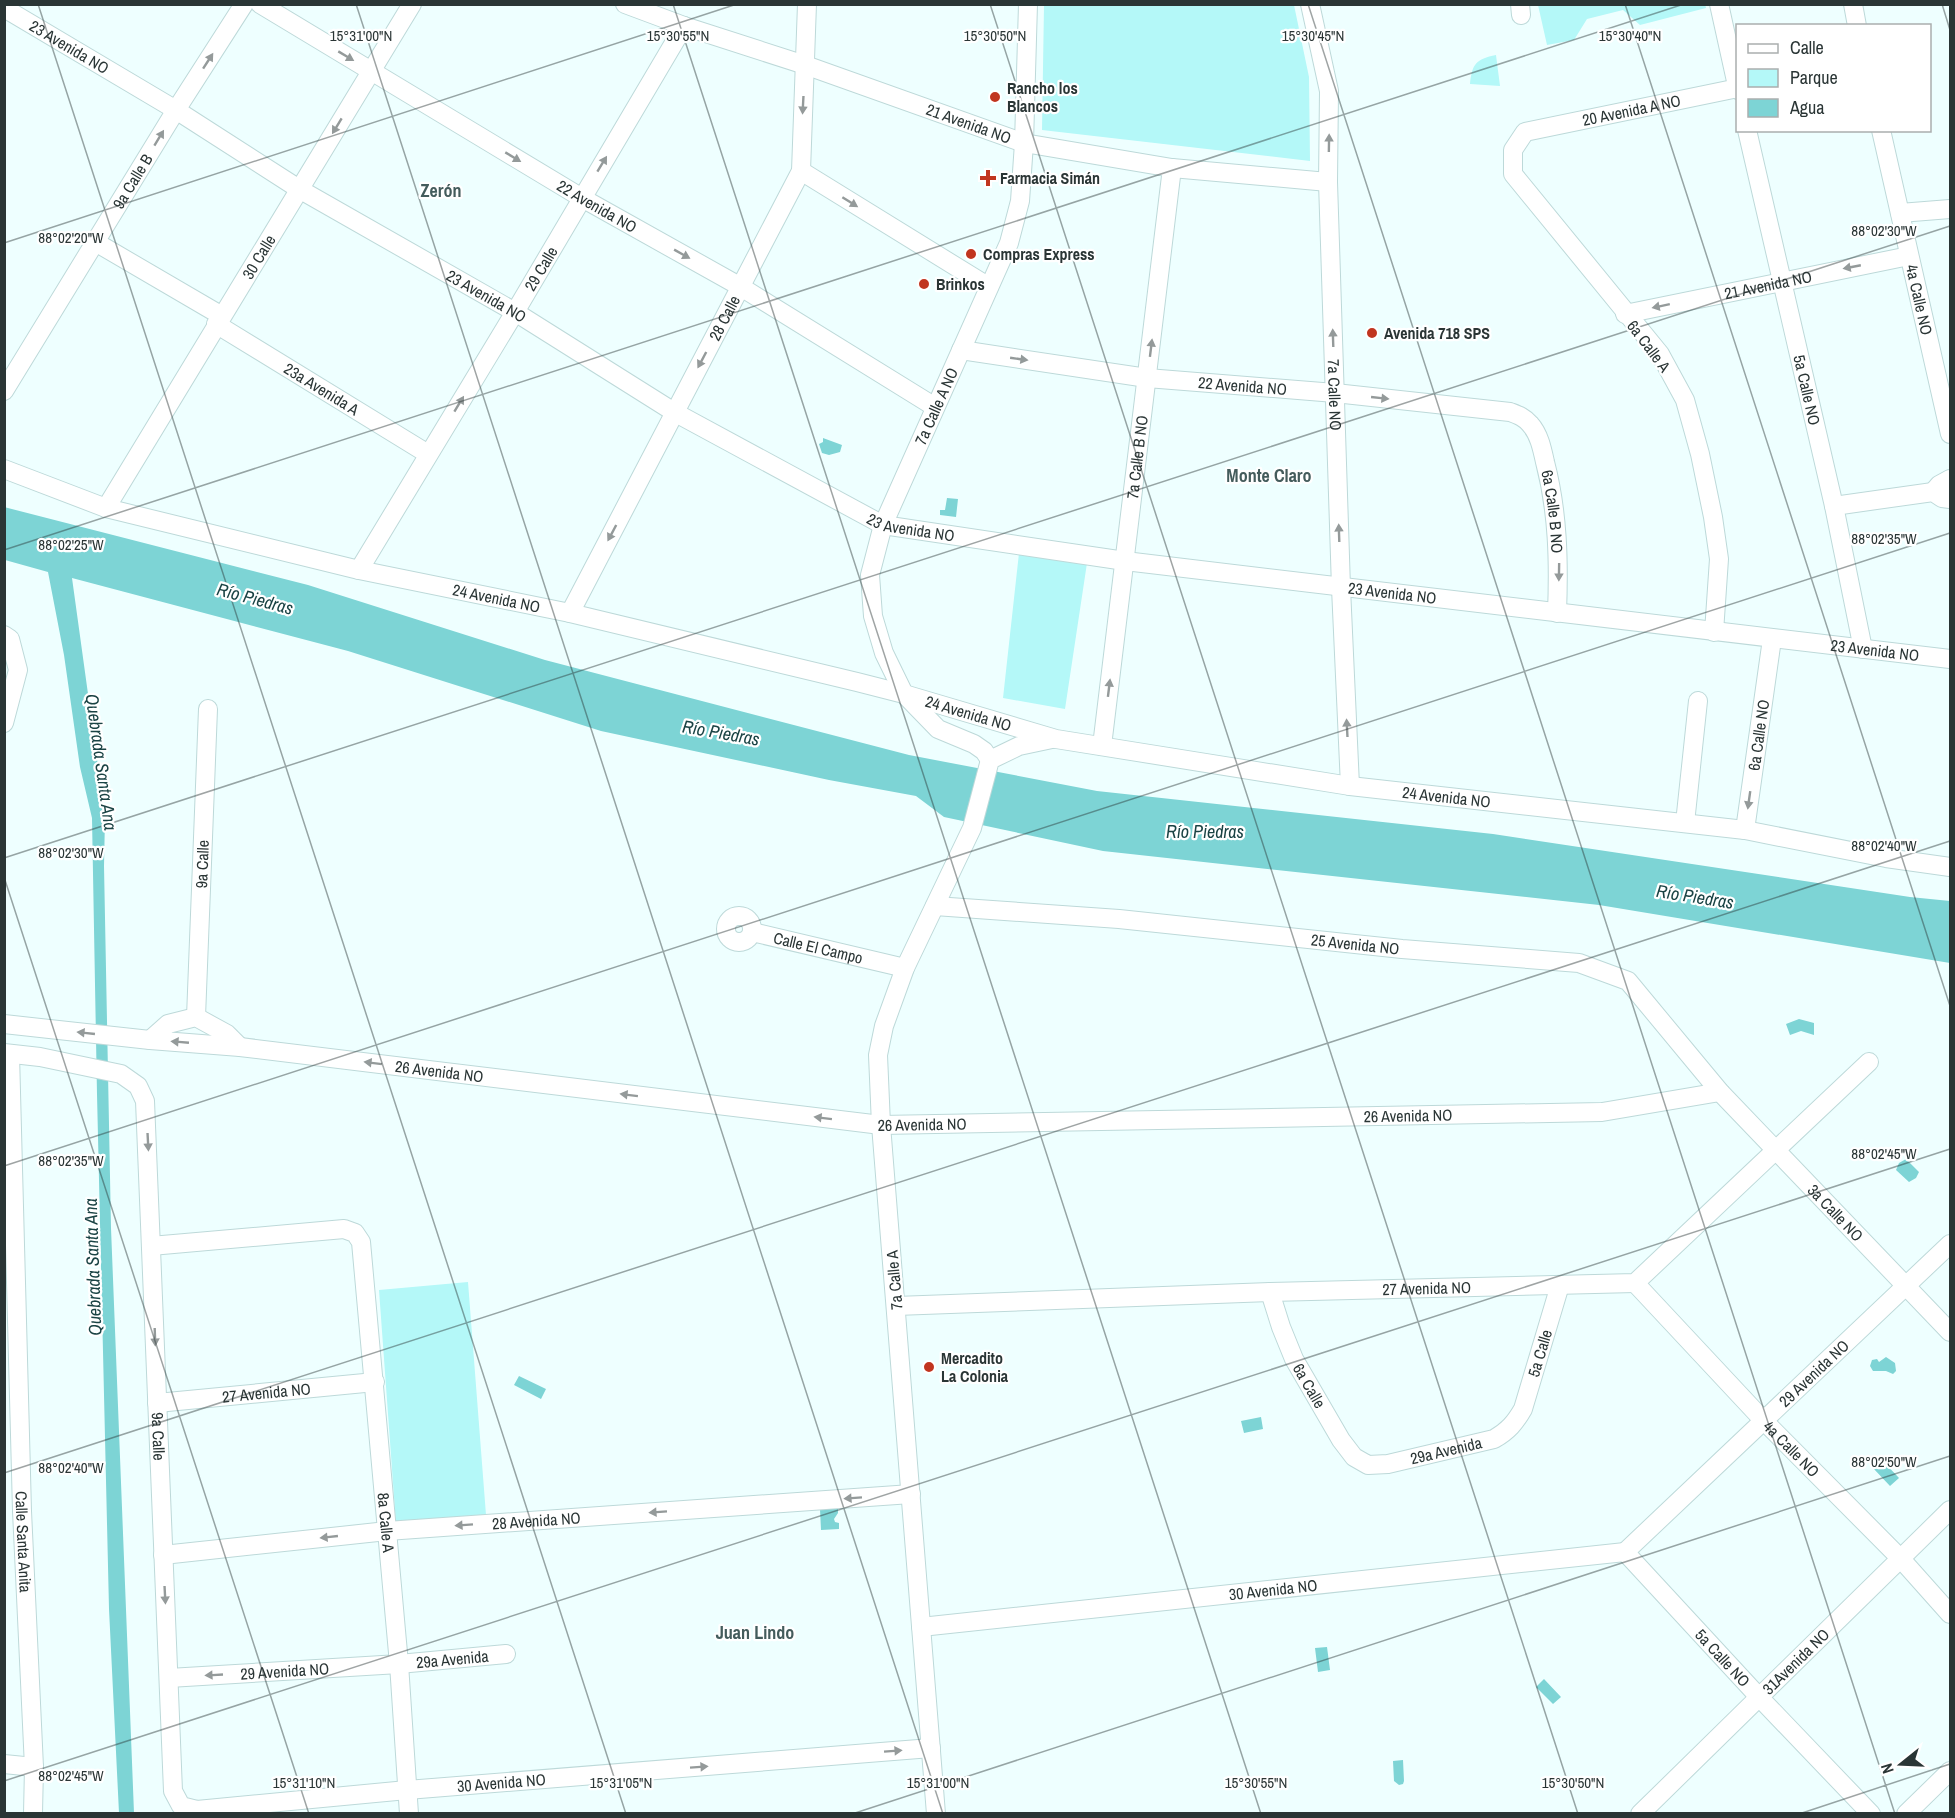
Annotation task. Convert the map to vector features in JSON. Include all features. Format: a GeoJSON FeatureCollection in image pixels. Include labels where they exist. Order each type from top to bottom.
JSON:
{"type":"FeatureCollection","features":[{"type":"Feature","properties":{"kind":"street","name":"9a Calle B"},"geometry":{"type":"LineString","coordinates":[[4,391],[176,110],[244,4]]}},
{"type":"Feature","properties":{"kind":"street","name":"22 Avenida NO"},"geometry":{"type":"LineString","coordinates":[[260,4],[582,198],[741,287],[935,407]]}},
{"type":"Feature","properties":{"kind":"street","name":"30 Calle"},"geometry":{"type":"LineString","coordinates":[[106,508],[412,4]]}},
{"type":"Feature","properties":{"kind":"street","name":"21 Avenida NO"},"geometry":{"type":"LineString","coordinates":[[625,4],[1024,143],[1173,168],[1328,182]]}},
{"type":"Feature","properties":{"kind":"street","name":"28 Calle"},"geometry":{"type":"LineString","coordinates":[[570,613],[801,171],[807,4]]}},
{"type":"Feature","properties":{"kind":"street","name":"7a Calle A NO"},"geometry":{"type":"LineString","coordinates":[[989,763],[984,751],[974,744],[938,729],[904,694],[884,653],[873,616],[870,575],[883,525],[1009,243],[1020,201],[1028,4]]}},
{"type":"Feature","properties":{"kind":"street","name":"7a Calle NO"},"geometry":{"type":"LineString","coordinates":[[1310,4],[1329,91],[1328,182],[1350,786]]}},
{"type":"Feature","properties":{"kind":"street"},"geometry":{"type":"LineString","coordinates":[[1719,4],[1736,84]]}},
{"type":"Feature","properties":{"kind":"street"},"geometry":{"type":"LineString","coordinates":[[1853,4],[1857,24]]}},
{"type":"Feature","properties":{"kind":"street","name":"23 Avenida NO"},"geometry":{"type":"LineString","coordinates":[[5,7],[176,110],[298,189],[515,312],[674,412],[883,525],[1125,561],[1950,659]]}},
{"type":"Feature","properties":{"kind":"street","name":"29 Calle"},"geometry":{"type":"LineString","coordinates":[[359,570],[684,26]]}},
{"type":"Feature","properties":{"kind":"street","name":"20 Avenida A NO"},"geometry":{"type":"LineString","coordinates":[[1525,132],[1736,89]]}},
{"type":"Feature","properties":{"kind":"street","name":"6a Calle A"},"geometry":{"type":"LineString","coordinates":[[1525,132],[1513,150],[1513,174],[1625,314],[1660,354],[1685,400],[1713,517],[1719,559],[1714,632]]}},
{"type":"Feature","properties":{"kind":"street","name":"5a Calle NO"},"geometry":{"type":"LineString","coordinates":[[1747,132],[1833,506],[1863,649]]}},
{"type":"Feature","properties":{"kind":"street","name":"4a Calle NO"},"geometry":{"type":"LineString","coordinates":[[1881,132],[1950,434]]}},
{"type":"Feature","properties":{"kind":"street","name":"7a Calle B NO"},"geometry":{"type":"LineString","coordinates":[[1102,746],[1173,168]]}},
{"type":"Feature","properties":{"kind":"street"},"geometry":{"type":"LineString","coordinates":[[801,171],[989,287]]}},
{"type":"Feature","properties":{"kind":"street"},"geometry":{"type":"LineString","coordinates":[[1900,213],[1950,209]]}},
{"type":"Feature","properties":{"kind":"street","name":"23a Avenida A"},"geometry":{"type":"LineString","coordinates":[[96,243],[429,454]]}},
{"type":"Feature","properties":{"kind":"street","name":"21 Avenida NO"},"geometry":{"type":"LineString","coordinates":[[1625,314],[1909,256]]}},
{"type":"Feature","properties":{"kind":"street","name":"22 Avenida NO"},"geometry":{"type":"LineString","coordinates":[[961,350],[1147,378],[1335,393],[1510,412],[1523,417]]}},
{"type":"Feature","properties":{"kind":"street","name":"6a Calle B NO"},"geometry":{"type":"LineString","coordinates":[[1523,417],[1540,440],[1550,479],[1557,525],[1559,568],[1557,613]]}},
{"type":"Feature","properties":{"kind":"street","name":"24 Avenida NO"},"geometry":{"type":"LineString","coordinates":[[4,469],[106,508],[359,570],[570,613],[904,694],[1056,739],[1350,786],[1745,830],[1886,858],[1950,867]]}},
{"type":"Feature","properties":{"kind":"street"},"geometry":{"type":"LineString","coordinates":[[1833,506],[1942,496],[1939,484],[1950,479]]}},
{"type":"Feature","properties":{"kind":"street"},"geometry":{"type":"LineString","coordinates":[[4,635],[10,639],[18,670],[4,723]]}},
{"type":"Feature","properties":{"kind":"street","name":"6a Calle NO"},"geometry":{"type":"LineString","coordinates":[[1745,830],[1772,639]]}},
{"type":"Feature","properties":{"kind":"street"},"geometry":{"type":"LineString","coordinates":[[1685,823],[1698,701]]}},
{"type":"Feature","properties":{"kind":"street","name":"9a Calle"},"geometry":{"type":"LineString","coordinates":[[196,1017],[207,710]]}},
{"type":"Feature","properties":{"kind":"street"},"geometry":{"type":"LineString","coordinates":[[989,763],[1018,746],[1056,739]]}},
{"type":"Feature","properties":{"kind":"street","name":"7a Calle A"},"geometry":{"type":"LineString","coordinates":[[936,1814],[881,1125],[878,1055],[884,1026],[905,968],[972,828],[989,763]]}},
{"type":"Feature","properties":{"kind":"street","name":"25 Avenida NO"},"geometry":{"type":"LineString","coordinates":[[935,906],[1119,919],[1402,950],[1579,963],[1628,981],[1720,1092]]}},
{"type":"Feature","properties":{"kind":"street","name":"Calle El Campo"},"geometry":{"type":"LineString","coordinates":[[752,932],[905,968]]}},
{"type":"Feature","properties":{"kind":"street"},"geometry":{"type":"LineString","coordinates":[[150,1040],[168,1024],[196,1017],[227,1034],[240,1047]]}},
{"type":"Feature","properties":{"kind":"street","name":"26 Avenida NO"},"geometry":{"type":"LineString","coordinates":[[4,1024],[129,1038],[240,1047],[881,1125],[1602,1112],[1720,1092]]}},
{"type":"Feature","properties":{"kind":"street","name":"9a Calle"},"geometry":{"type":"LineString","coordinates":[[7,1053],[40,1057],[121,1074],[138,1086],[145,1101],[173,1791],[181,1806]]}},
{"type":"Feature","properties":{"kind":"street","name":"Calle Santa Anita"},"geometry":{"type":"LineString","coordinates":[[7,1053],[13,1511],[34,1767],[33,1814]]}},
{"type":"Feature","properties":{"kind":"street"},"geometry":{"type":"LineString","coordinates":[[1635,1283],[1869,1062]]}},
{"type":"Feature","properties":{"kind":"street","name":"3a Calle NO"},"geometry":{"type":"LineString","coordinates":[[1720,1092],[1950,1332]]}},
{"type":"Feature","properties":{"kind":"street","name":"8a Calle A"},"geometry":{"type":"LineString","coordinates":[[151,1246],[345,1229],[355,1233],[361,1242],[399,1664],[409,1814]]}},
{"type":"Feature","properties":{"kind":"street","name":"29 Avenida NO"},"geometry":{"type":"LineString","coordinates":[[1625,1552],[1950,1244]]}},
{"type":"Feature","properties":{"kind":"street","name":"4a Calle NO"},"geometry":{"type":"LineString","coordinates":[[1635,1283],[1764,1421],[1901,1559],[1950,1614]]}},
{"type":"Feature","properties":{"kind":"street","name":"27 Avenida NO"},"geometry":{"type":"LineString","coordinates":[[896,1306],[1270,1292],[1635,1283]]}},
{"type":"Feature","properties":{"kind":"street","name":"5a Calle"},"geometry":{"type":"LineString","coordinates":[[1516,1421],[1523,1409],[1560,1285]]}},
{"type":"Feature","properties":{"kind":"street","name":"6a Calle"},"geometry":{"type":"LineString","coordinates":[[1270,1292],[1294,1359],[1341,1440],[1354,1457],[1368,1465]]}},
{"type":"Feature","properties":{"kind":"street","name":"27 Avenida NO"},"geometry":{"type":"LineString","coordinates":[[158,1403],[375,1382]]}},
{"type":"Feature","properties":{"kind":"street","name":"29a Avenida"},"geometry":{"type":"LineString","coordinates":[[1368,1465],[1388,1464],[1494,1439],[1508,1431],[1516,1421]]}},
{"type":"Feature","properties":{"kind":"street","name":"28 Avenida NO"},"geometry":{"type":"LineString","coordinates":[[163,1555],[387,1531],[911,1494]]}},
{"type":"Feature","properties":{"kind":"street","name":"31Avenida NO"},"geometry":{"type":"LineString","coordinates":[[1640,1814],[1950,1510]]}},
{"type":"Feature","properties":{"kind":"street","name":"5a Calle NO"},"geometry":{"type":"LineString","coordinates":[[1625,1552],[1870,1814]]}},
{"type":"Feature","properties":{"kind":"street","name":"30 Avenida NO"},"geometry":{"type":"LineString","coordinates":[[921,1628],[1625,1552]]}},
{"type":"Feature","properties":{"kind":"street","name":"29a Avenida"},"geometry":{"type":"LineString","coordinates":[[399,1664],[506,1654]]}},
{"type":"Feature","properties":{"kind":"street","name":"29 Avenida NO"},"geometry":{"type":"LineString","coordinates":[[169,1678],[399,1664]]}},
{"type":"Feature","properties":{"kind":"street","name":"30 Avenida NO"},"geometry":{"type":"LineString","coordinates":[[181,1806],[197,1810],[407,1790],[931,1748]]}},
{"type":"Feature","properties":{"kind":"street"},"geometry":{"type":"LineString","coordinates":[[4,1764],[34,1767]]}},
{"type":"Feature","properties":{"kind":"street"},"geometry":{"type":"LineString","coordinates":[[1906,1814],[1950,1771]]}},
{"type":"Feature","properties":{"kind":"green space"},"geometry":{"type":"Polygon","coordinates":[[[1705,4],[1706,8],[1640,25],[1623,10],[1587,19],[1574,40],[1547,45],[1538,5],[1705,4]]]}},
{"type":"Feature","properties":{"kind":"green space"},"geometry":{"type":"Polygon","coordinates":[[[1044,5],[1294,5],[1309,77],[1310,161],[1042,130],[1044,5]]]}},
{"type":"Feature","properties":{"kind":"green space"},"geometry":{"type":"Polygon","coordinates":[[[1496,55],[1500,86],[1470,84],[1476,64],[1484,58],[1496,55]]]}},
{"type":"Feature","properties":{"kind":"green space"},"geometry":{"type":"Polygon","coordinates":[[[1019,553],[1087,563],[1065,709],[1003,698],[1019,553]]]}},
{"type":"Feature","properties":{"kind":"green space"},"geometry":{"type":"Polygon","coordinates":[[[468,1282],[486,1515],[396,1524],[379,1290],[468,1282]]]}},
{"type":"Feature","properties":{"kind":"water"},"geometry":{"type":"Polygon","coordinates":[[[823,438],[842,445],[840,452],[829,455],[822,453],[819,444],[823,442],[823,438]]]}},
{"type":"Feature","properties":{"kind":"water"},"geometry":{"type":"Polygon","coordinates":[[[947,498],[958,499],[956,517],[940,515],[940,510],[945,510],[947,498]]]}},
{"type":"Feature","properties":{"kind":"water","name":"Río Piedras"},"geometry":{"type":"Polygon","coordinates":[[[4,507],[308,585],[545,660],[909,755],[1097,791],[1493,834],[1910,897],[1950,901],[1950,963],[1599,905],[1103,851],[944,817],[916,796],[829,780],[601,731],[348,651],[72,578],[105,817],[111,1228],[134,1813],[119,1813],[109,1609],[92,818],[80,767],[64,655],[48,572],[5,560],[4,507]]]}},
{"type":"Feature","properties":{"kind":"water"},"geometry":{"type":"Polygon","coordinates":[[[1799,1019],[1814,1023],[1814,1035],[1801,1031],[1790,1035],[1786,1024],[1799,1019]]]}},
{"type":"Feature","properties":{"kind":"water"},"geometry":{"type":"Polygon","coordinates":[[[1906,1159],[1919,1172],[1916,1178],[1909,1182],[1896,1170],[1899,1163],[1906,1159]]]}},
{"type":"Feature","properties":{"kind":"water"},"geometry":{"type":"Polygon","coordinates":[[[1886,1357],[1895,1363],[1896,1371],[1893,1374],[1886,1371],[1873,1371],[1870,1366],[1872,1360],[1877,1359],[1879,1362],[1886,1357]]]}},
{"type":"Feature","properties":{"kind":"water"},"geometry":{"type":"Polygon","coordinates":[[[519,1376],[546,1389],[541,1399],[514,1385],[519,1376]]]}},
{"type":"Feature","properties":{"kind":"water"},"geometry":{"type":"Polygon","coordinates":[[[1261,1417],[1263,1429],[1244,1433],[1241,1421],[1261,1417]]]}},
{"type":"Feature","properties":{"kind":"water"},"geometry":{"type":"Polygon","coordinates":[[[1881,1459],[1899,1478],[1890,1486],[1873,1468],[1881,1459]]]}},
{"type":"Feature","properties":{"kind":"water"},"geometry":{"type":"Polygon","coordinates":[[[838,1508],[834,1519],[839,1523],[839,1529],[821,1530],[820,1509],[838,1508]]]}},
{"type":"Feature","properties":{"kind":"water"},"geometry":{"type":"Polygon","coordinates":[[[1327,1647],[1330,1670],[1318,1672],[1315,1648],[1327,1647]]]}},
{"type":"Feature","properties":{"kind":"water"},"geometry":{"type":"Polygon","coordinates":[[[1544,1679],[1561,1697],[1553,1704],[1536,1687],[1544,1679]]]}},
{"type":"Feature","properties":{"kind":"water"},"geometry":{"type":"Polygon","coordinates":[[[1403,1760],[1404,1781],[1399,1785],[1394,1781],[1393,1761],[1403,1760]]]}},
{"type":"Feature","properties":{"kind":"place","name":"Rancho los Blancos"},"geometry":{"type":"Point","coordinates":[995,97]}},
{"type":"Feature","properties":{"kind":"place","name":"Farmacia Simán"},"geometry":{"type":"Point","coordinates":[988,178]}},
{"type":"Feature","properties":{"kind":"place","name":"Compras Express"},"geometry":{"type":"Point","coordinates":[971,254]}},
{"type":"Feature","properties":{"kind":"place","name":"Brinkos"},"geometry":{"type":"Point","coordinates":[924,284]}},
{"type":"Feature","properties":{"kind":"place","name":"Avenida 718 SPS"},"geometry":{"type":"Point","coordinates":[1372,333]}},
{"type":"Feature","properties":{"kind":"place","name":"Mercadito La Colonia"},"geometry":{"type":"Point","coordinates":[929,1367]}},
{"type":"Feature","properties":{"kind":"district","name":"Zerón"},"geometry":{"type":"Point","coordinates":[441,191]}},
{"type":"Feature","properties":{"kind":"district","name":"Monte Claro"},"geometry":{"type":"Point","coordinates":[1269,476]}},
{"type":"Feature","properties":{"kind":"district","name":"Juan Lindo"},"geometry":{"type":"Point","coordinates":[755,1633]}},
{"type":"Feature","properties":{"kind":"water label","name":"Quebrada Santa Ana"},"geometry":{"type":"Point","coordinates":[101,762]}},
{"type":"Feature","properties":{"kind":"water label","name":"Quebrada Santa Ana"},"geometry":{"type":"Point","coordinates":[93,1267]}}]}
